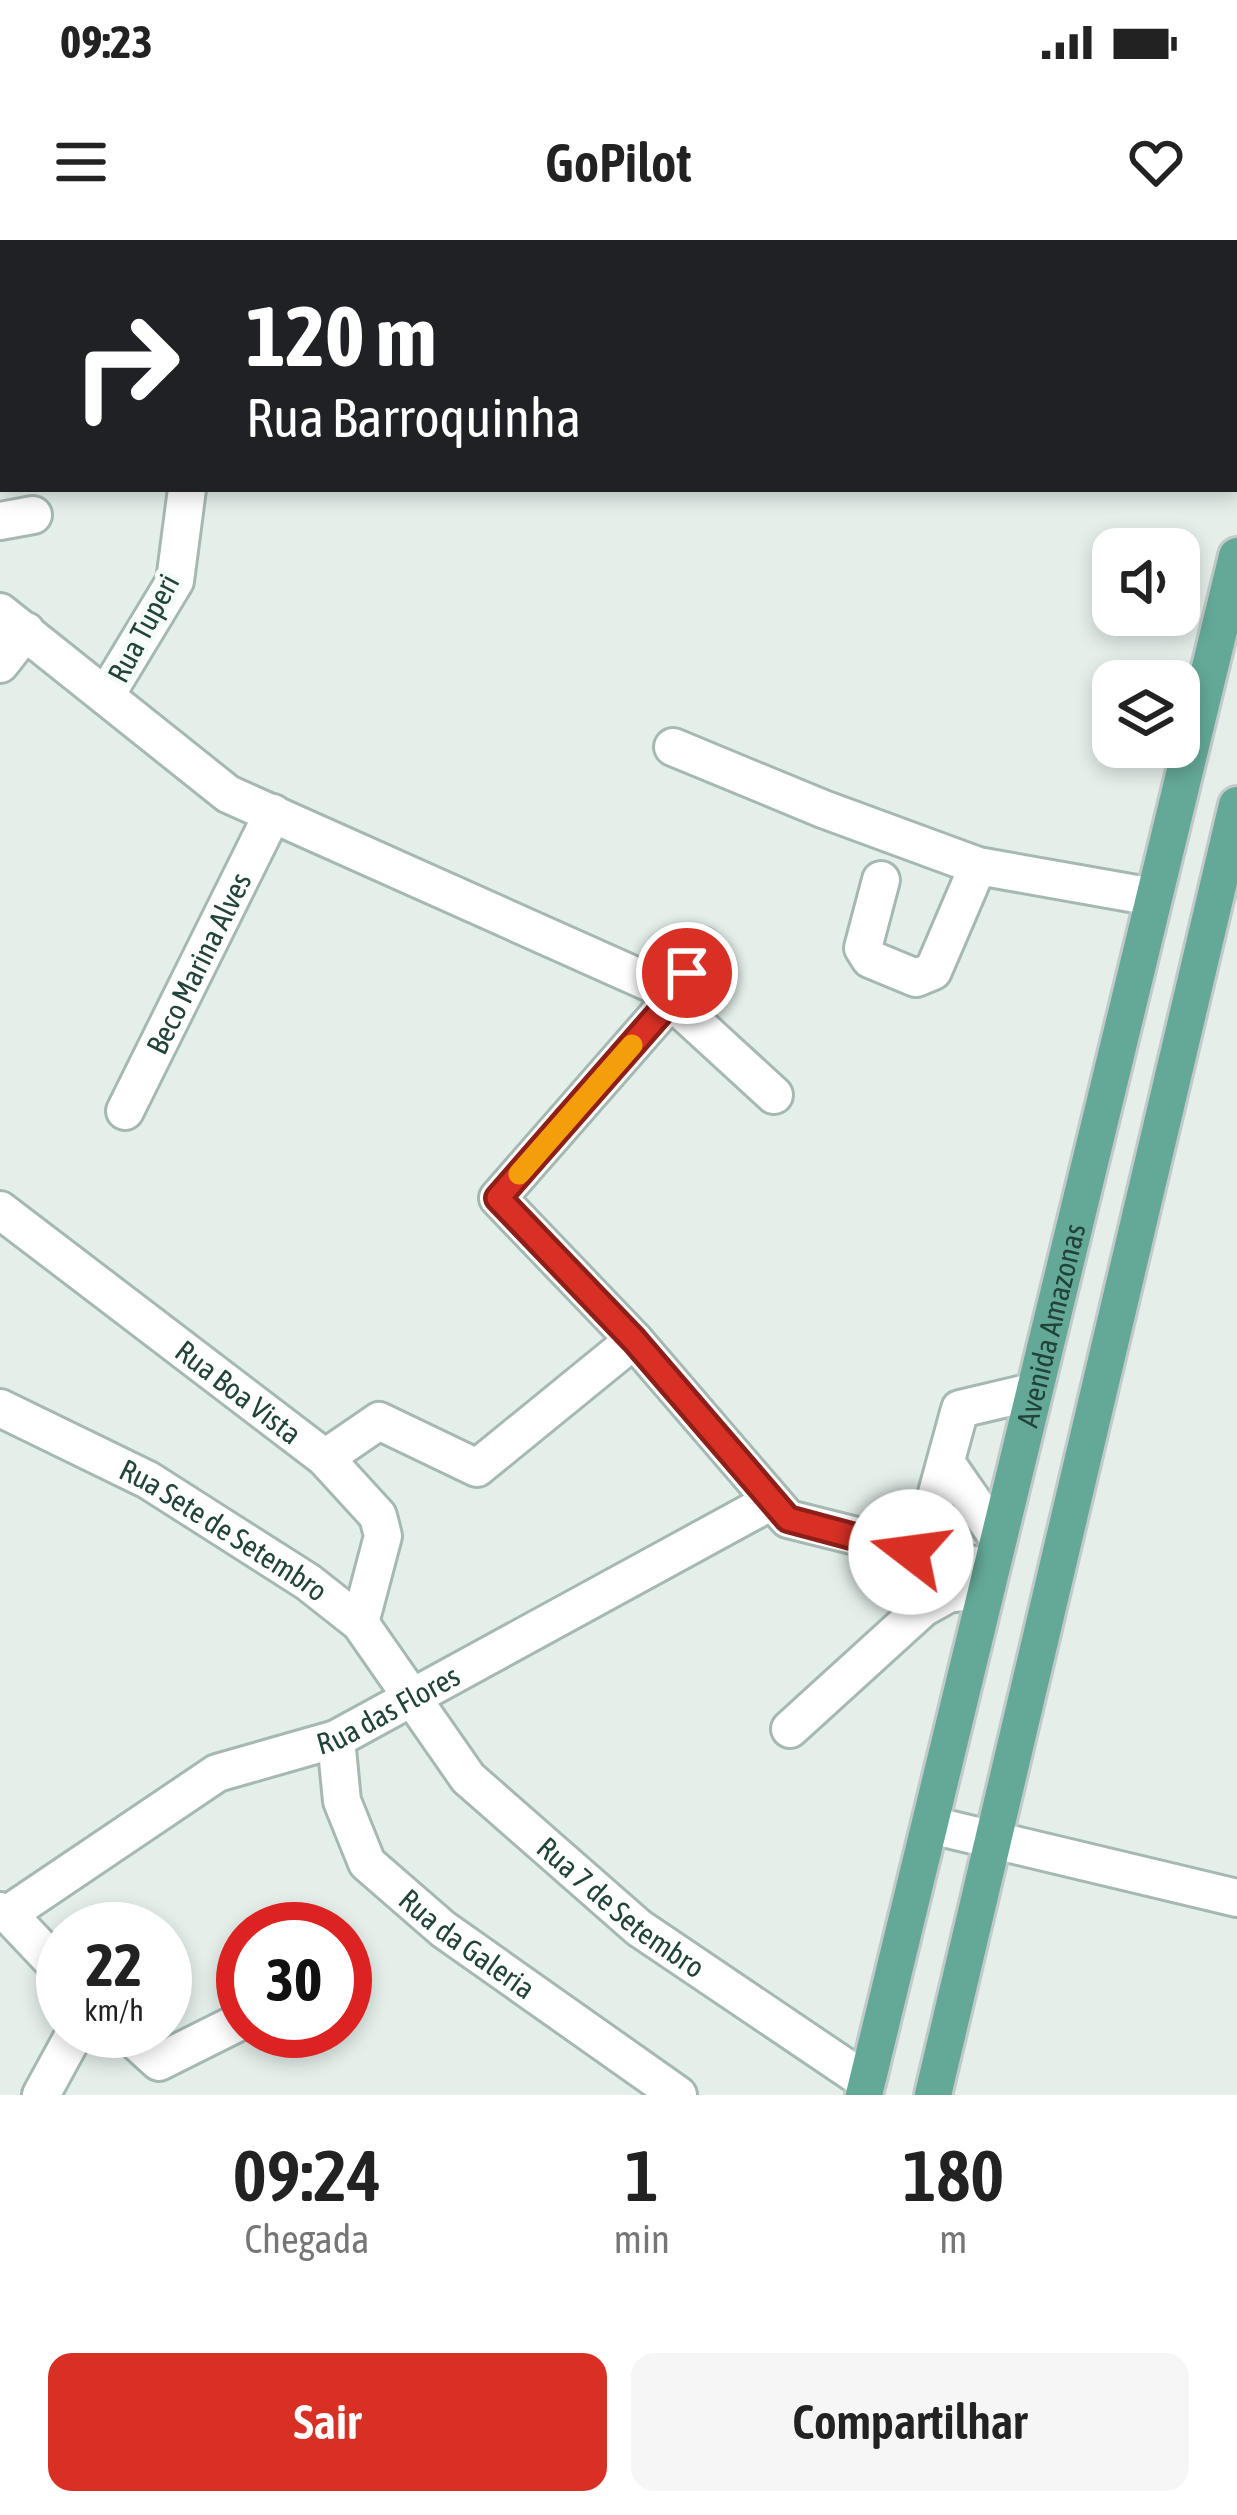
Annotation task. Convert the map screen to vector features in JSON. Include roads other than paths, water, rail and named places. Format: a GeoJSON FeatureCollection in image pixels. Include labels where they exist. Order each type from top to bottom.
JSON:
{"type":"FeatureCollection","features":[{"type":"Feature","properties":{"kind":"main road","name":"Avenida Amazonas"},"geometry":{"type":"LineString","coordinates":[[865,2088],[1237,556]]}},
{"type":"Feature","properties":{"kind":"main road"},"geometry":{"type":"LineString","coordinates":[[933,2095],[1237,805]]}},
{"type":"Feature","properties":{"kind":"street","name":"Rua Tuperi"},"geometry":{"type":"LineString","coordinates":[[106,695],[176,581],[187,492]]}},
{"type":"Feature","properties":{"kind":"street"},"geometry":{"type":"LineString","coordinates":[[0,664],[13,622],[227,794],[653,984],[774,1095]]}},
{"type":"Feature","properties":{"kind":"street"},"geometry":{"type":"LineString","coordinates":[[674,747],[978,866],[1154,898]]}},
{"type":"Feature","properties":{"kind":"street","name":"Beco Marina Alves"},"geometry":{"type":"LineString","coordinates":[[124,1111],[273,814]]}},
{"type":"Feature","properties":{"kind":"street"},"geometry":{"type":"LineString","coordinates":[[881,880],[863,948],[870,959],[916,978],[933,971],[978,866]]}},
{"type":"Feature","properties":{"kind":"street"},"geometry":{"type":"LineString","coordinates":[[702,946],[672,999],[498,1198],[634,1340],[788,1519],[911,1552],[990,1565]]}},
{"type":"Feature","properties":{"kind":"street","name":"Rua Boa Vista"},"geometry":{"type":"LineString","coordinates":[[0,1210],[325,1458],[377,1516],[383,1536],[360,1623]]}},
{"type":"Feature","properties":{"kind":"street"},"geometry":{"type":"LineString","coordinates":[[325,1458],[379,1421],[477,1468],[634,1340]]}},
{"type":"Feature","properties":{"kind":"street"},"geometry":{"type":"LineString","coordinates":[[911,1552],[918,1526],[934,1504],[960,1409],[1033,1392]]}},
{"type":"Feature","properties":{"kind":"street","name":"Rua Sete de Setembro"},"geometry":{"type":"LineString","coordinates":[[0,1408],[148,1480],[308,1582],[360,1623],[411,1696]]}},
{"type":"Feature","properties":{"kind":"street"},"geometry":{"type":"LineString","coordinates":[[947,1463],[990,1565]]}},
{"type":"Feature","properties":{"kind":"street","name":"Rua das Flores"},"geometry":{"type":"LineString","coordinates":[[4,1913],[217,1773],[336,1739],[772,1501]]}},
{"type":"Feature","properties":{"kind":"street"},"geometry":{"type":"LineString","coordinates":[[790,1729],[923,1608],[990,1565]]}},
{"type":"Feature","properties":{"kind":"street","name":"Rua 7 de Setembro"},"geometry":{"type":"LineString","coordinates":[[411,1696],[468,1778],[639,1928],[865,2088]]}},
{"type":"Feature","properties":{"kind":"street","name":"Rua da Galeria"},"geometry":{"type":"LineString","coordinates":[[336,1739],[342,1801],[367,1864],[443,1929],[678,2095]]}},
{"type":"Feature","properties":{"kind":"street"},"geometry":{"type":"LineString","coordinates":[[931,1825],[1237,1898]]}},
{"type":"Feature","properties":{"kind":"street"},"geometry":{"type":"LineString","coordinates":[[4,1913],[36,1945]]}},
{"type":"Feature","properties":{"kind":"street"},"geometry":{"type":"LineString","coordinates":[[41,2095],[61,2058]]}}]}
